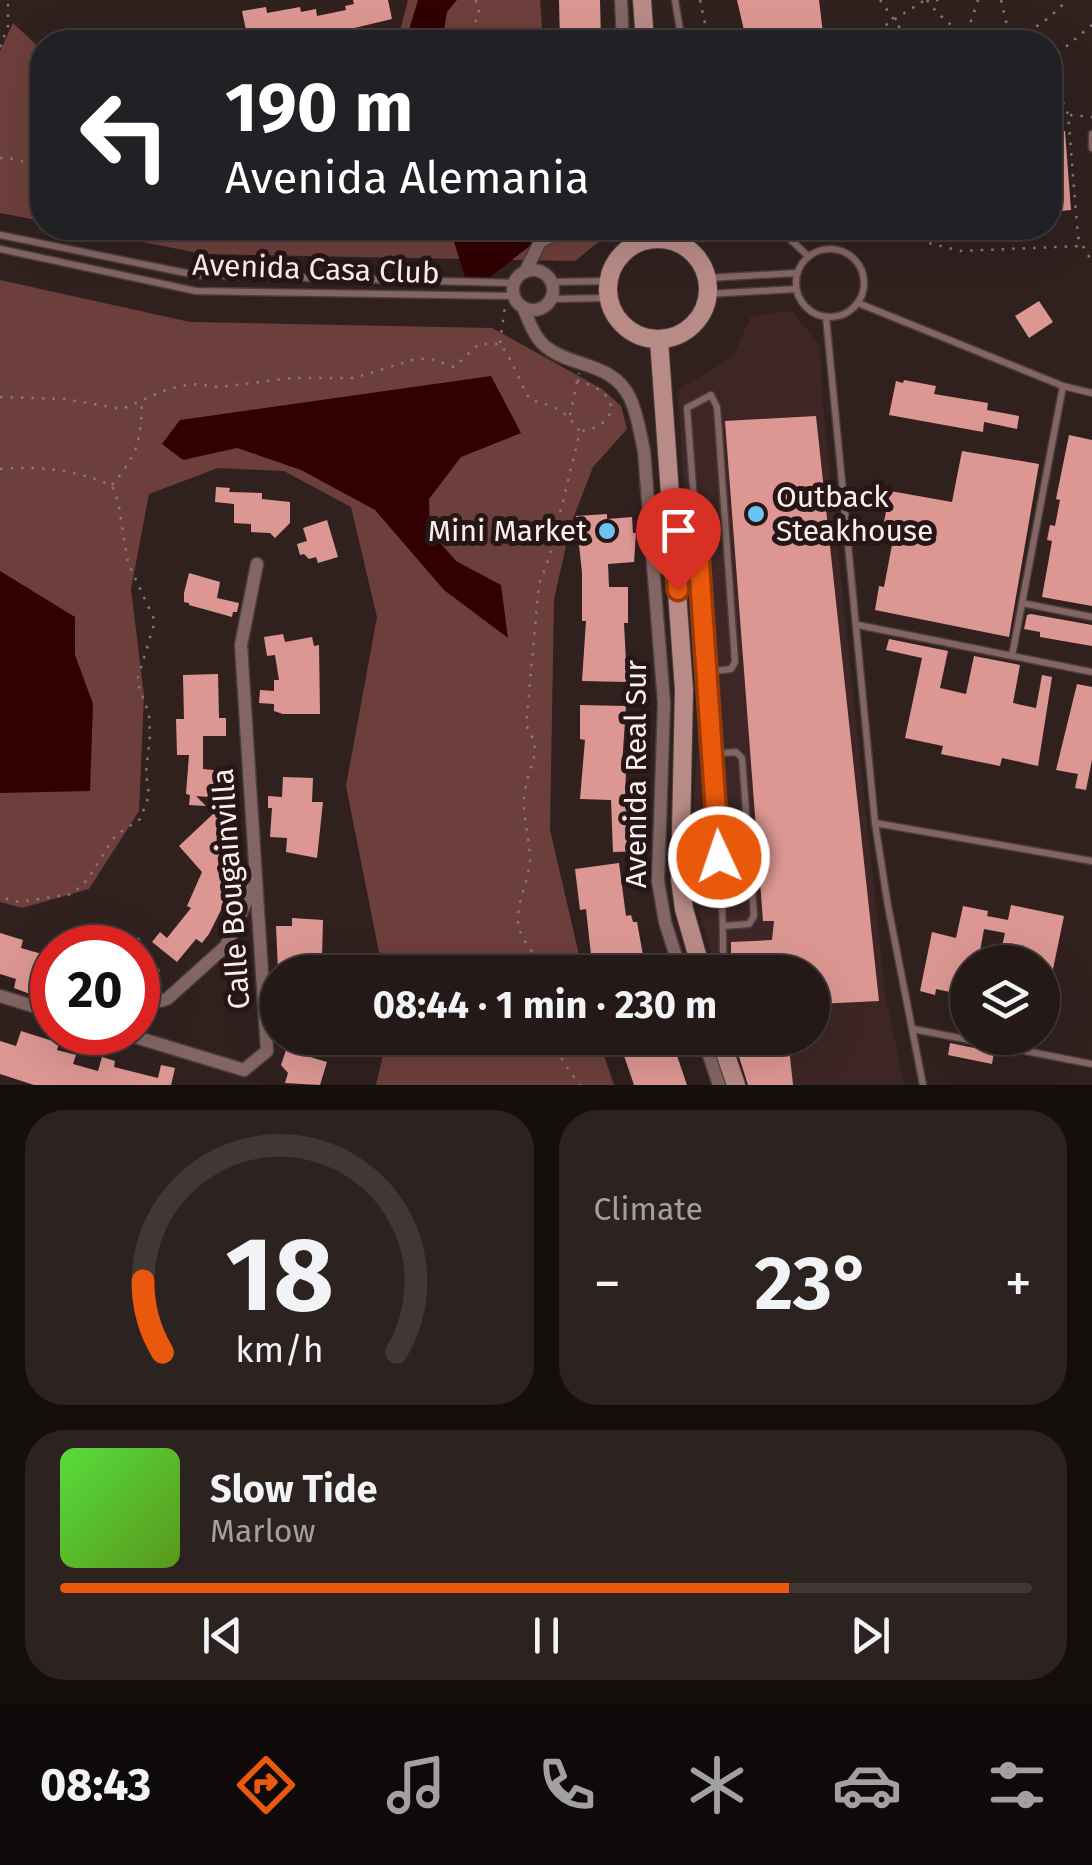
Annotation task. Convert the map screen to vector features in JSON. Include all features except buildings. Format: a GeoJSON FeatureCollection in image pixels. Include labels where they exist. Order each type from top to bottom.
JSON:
{"type":"FeatureCollection","features":[{"type":"Feature","properties":{"kind":"street"},"geometry":{"type":"LineString","coordinates":[[621,0],[622,30]]}},
{"type":"Feature","properties":{"kind":"street"},"geometry":{"type":"LineString","coordinates":[[642,0],[644,30]]}},
{"type":"Feature","properties":{"kind":"street"},"geometry":{"type":"LineString","coordinates":[[533,329],[519,290],[532,256],[544,240]]}},
{"type":"Feature","properties":{"kind":"street"},"geometry":{"type":"LineString","coordinates":[[643,240],[612,268],[608,289],[621,323],[632,332],[659,340],[674,338],[698,321],[708,286],[694,254],[669,240]]}},
{"type":"Feature","properties":{"kind":"street"},"geometry":{"type":"LineString","coordinates":[[532,256],[552,282],[551,299],[540,309],[533,329]]}},
{"type":"Feature","properties":{"kind":"street"},"geometry":{"type":"LineString","coordinates":[[519,290],[541,272]]}},
{"type":"Feature","properties":{"kind":"street"},"geometry":{"type":"LineString","coordinates":[[519,290],[540,309]]}},
{"type":"Feature","properties":{"kind":"street","name":"Avenida Real Sur"},"geometry":{"type":"LineString","coordinates":[[533,329],[551,351],[605,371],[630,397],[644,451],[664,704],[658,881],[676,955]]}},
{"type":"Feature","properties":{"kind":"street"},"geometry":{"type":"LineString","coordinates":[[659,340],[684,704],[680,879],[697,955]]}},
{"type":"Feature","properties":{"kind":"street","name":"Calle Bougainvilla"},"geometry":{"type":"LineString","coordinates":[[160,1044],[244,1070],[266,1051],[241,645],[257,564]]}},
{"type":"Feature","properties":{"kind":"street"},"geometry":{"type":"LineString","coordinates":[[160,1000],[168,998],[226,946],[256,880]]}},
{"type":"Feature","properties":{"kind":"street"},"geometry":{"type":"LineString","coordinates":[[0,996],[30,1005]]}},
{"type":"Feature","properties":{"kind":"street"},"geometry":{"type":"LineString","coordinates":[[708,1055],[718,1085]]}},
{"type":"Feature","properties":{"kind":"street"},"geometry":{"type":"LineString","coordinates":[[726,1055],[736,1085]]}},
{"type":"Feature","properties":{"kind":"lane"},"geometry":{"type":"LineString","coordinates":[[675,0],[680,30]]}},
{"type":"Feature","properties":{"kind":"lane"},"geometry":{"type":"LineString","coordinates":[[1092,134],[1092,148]]}},
{"type":"Feature","properties":{"kind":"lane","name":"Avenida Casa Club"},"geometry":{"type":"LineString","coordinates":[[0,235],[196,275],[519,290]]}},
{"type":"Feature","properties":{"kind":"lane"},"geometry":{"type":"LineString","coordinates":[[791,240],[808,256]]}},
{"type":"Feature","properties":{"kind":"lane","name":"Avenida Casa Club"},"geometry":{"type":"LineString","coordinates":[[0,249],[196,291],[519,290]]}},
{"type":"Feature","properties":{"kind":"lane"},"geometry":{"type":"LineString","coordinates":[[826,249],[845,252],[860,266],[864,285],[858,303],[849,312],[826,317],[806,308],[796,289],[797,273],[808,256],[826,249]]}},
{"type":"Feature","properties":{"kind":"lane"},"geometry":{"type":"LineString","coordinates":[[708,286],[797,273]]}},
{"type":"Feature","properties":{"kind":"lane"},"geometry":{"type":"LineString","coordinates":[[552,282],[608,289]]}},
{"type":"Feature","properties":{"kind":"lane"},"geometry":{"type":"LineString","coordinates":[[708,286],[796,289]]}},
{"type":"Feature","properties":{"kind":"lane"},"geometry":{"type":"LineString","coordinates":[[551,299],[608,289]]}},
{"type":"Feature","properties":{"kind":"lane"},"geometry":{"type":"LineString","coordinates":[[858,303],[1063,386],[1092,394]]}},
{"type":"Feature","properties":{"kind":"lane"},"geometry":{"type":"LineString","coordinates":[[826,317],[875,823],[923,1085]]}},
{"type":"Feature","properties":{"kind":"lane"},"geometry":{"type":"LineString","coordinates":[[1012,656],[1063,386]]}},
{"type":"Feature","properties":{"kind":"lane"},"geometry":{"type":"LineString","coordinates":[[707,672],[731,669],[735,662],[717,407],[711,396],[687,408],[723,955]]}},
{"type":"Feature","properties":{"kind":"lane"},"geometry":{"type":"LineString","coordinates":[[674,524],[698,548]]}},
{"type":"Feature","properties":{"kind":"lane"},"geometry":{"type":"LineString","coordinates":[[1022,603],[1092,617]]}},
{"type":"Feature","properties":{"kind":"lane"},"geometry":{"type":"LineString","coordinates":[[858,625],[1092,672]]}},
{"type":"Feature","properties":{"kind":"lane"},"geometry":{"type":"LineString","coordinates":[[713,754],[736,752],[742,758],[754,916],[748,924],[724,926]]}},
{"type":"Feature","properties":{"kind":"lane"},"geometry":{"type":"LineString","coordinates":[[875,823],[1092,861]]}},
{"type":"Feature","properties":{"kind":"lane"},"geometry":{"type":"LineString","coordinates":[[913,1028],[1092,1064]]}},
{"type":"Feature","properties":{"kind":"path"},"geometry":{"type":"LineString","coordinates":[[0,47],[8,26],[8,0]]}},
{"type":"Feature","properties":{"kind":"path"},"geometry":{"type":"LineString","coordinates":[[472,30],[479,12],[476,0]]}},
{"type":"Feature","properties":{"kind":"path"},"geometry":{"type":"LineString","coordinates":[[700,0],[706,30]]}},
{"type":"Feature","properties":{"kind":"path"},"geometry":{"type":"LineString","coordinates":[[880,0],[901,30]]}},
{"type":"Feature","properties":{"kind":"path"},"geometry":{"type":"LineString","coordinates":[[878,30],[926,0],[948,24],[959,30]]}},
{"type":"Feature","properties":{"kind":"path"},"geometry":{"type":"LineString","coordinates":[[936,0],[945,0]]}},
{"type":"Feature","properties":{"kind":"path"},"geometry":{"type":"LineString","coordinates":[[968,30],[978,0]]}},
{"type":"Feature","properties":{"kind":"path"},"geometry":{"type":"LineString","coordinates":[[1001,0],[1008,30]]}},
{"type":"Feature","properties":{"kind":"path"},"geometry":{"type":"LineString","coordinates":[[1032,30],[1051,18],[1067,0]]}},
{"type":"Feature","properties":{"kind":"path"},"geometry":{"type":"LineString","coordinates":[[1062,50],[1092,25]]}},
{"type":"Feature","properties":{"kind":"path"},"geometry":{"type":"LineString","coordinates":[[1062,100],[1068,114],[1078,237],[1092,262]]}},
{"type":"Feature","properties":{"kind":"path"},"geometry":{"type":"LineString","coordinates":[[1068,114],[1092,117]]}},
{"type":"Feature","properties":{"kind":"path"},"geometry":{"type":"LineString","coordinates":[[0,158],[30,164]]}},
{"type":"Feature","properties":{"kind":"path"},"geometry":{"type":"LineString","coordinates":[[917,240],[961,251],[1082,246]]}},
{"type":"Feature","properties":{"kind":"path"},"geometry":{"type":"LineString","coordinates":[[519,290],[502,313],[500,344],[514,363],[517,378],[530,400],[550,404],[570,416],[580,432],[539,584],[526,726],[536,743],[525,788],[524,820],[530,862],[518,921],[523,938],[535,955]]}},
{"type":"Feature","properties":{"kind":"path"},"geometry":{"type":"LineString","coordinates":[[0,396],[64,399],[122,409],[168,389],[192,384],[220,387],[292,378],[354,378],[416,358],[454,368],[479,344],[500,344]]}},
{"type":"Feature","properties":{"kind":"path"},"geometry":{"type":"LineString","coordinates":[[570,416],[581,362]]}},
{"type":"Feature","properties":{"kind":"path"},"geometry":{"type":"LineString","coordinates":[[577,380],[602,392],[609,404],[602,426],[580,432]]}},
{"type":"Feature","properties":{"kind":"path"},"geometry":{"type":"LineString","coordinates":[[112,486],[138,447],[142,401]]}},
{"type":"Feature","properties":{"kind":"path"},"geometry":{"type":"LineString","coordinates":[[0,469],[35,466],[69,471],[112,486],[128,563],[155,621],[137,682],[149,714],[146,772],[150,796],[140,819],[116,836],[87,880],[72,894],[19,902],[0,897]]}},
{"type":"Feature","properties":{"kind":"path"},"geometry":{"type":"LineString","coordinates":[[560,1055],[580,1085]]}},
{"type":"Feature","properties":{"kind":"shaded area"},"geometry":{"type":"Polygon","coordinates":[[[408,0],[540,0],[542,30],[400,30],[408,0]]]}},
{"type":"Feature","properties":{"kind":"shaded area"},"geometry":{"type":"Polygon","coordinates":[[[418,0],[457,0],[447,12],[444,30],[409,30],[418,0]]]}},
{"type":"Feature","properties":{"kind":"shaded area"},"geometry":{"type":"Polygon","coordinates":[[[13,23],[30,39],[30,219],[0,213],[0,51],[13,23]]]}},
{"type":"Feature","properties":{"kind":"shaded area"},"geometry":{"type":"Polygon","coordinates":[[[132,240],[601,240],[575,261],[203,254],[132,240]]]}},
{"type":"Feature","properties":{"kind":"shaded area"},"geometry":{"type":"Polygon","coordinates":[[[537,240],[490,277],[465,277],[454,242],[537,240]]]}},
{"type":"Feature","properties":{"kind":"shaded area"},"geometry":{"type":"Polygon","coordinates":[[[0,280],[190,322],[492,328],[602,389],[621,406],[627,429],[593,467],[571,524],[554,599],[550,830],[579,955],[380,955],[346,786],[377,617],[351,507],[284,471],[218,468],[149,494],[131,589],[144,695],[139,811],[89,889],[22,908],[0,902],[0,280]]]}},
{"type":"Feature","properties":{"kind":"shaded area"},"geometry":{"type":"Polygon","coordinates":[[[792,311],[820,346],[824,419],[885,993],[904,1085],[752,1085],[742,1055],[830,1055],[830,955],[712,955],[690,883],[698,718],[678,390],[733,356],[751,316],[792,311]]]}},
{"type":"Feature","properties":{"kind":"shaded area"},"geometry":{"type":"Polygon","coordinates":[[[491,376],[521,433],[461,457],[429,499],[430,531],[456,561],[501,585],[508,638],[444,590],[375,510],[301,470],[237,448],[183,460],[162,444],[180,420],[491,376]]]}},
{"type":"Feature","properties":{"kind":"shaded area"},"geometry":{"type":"Polygon","coordinates":[[[0,571],[75,617],[75,655],[93,704],[90,791],[0,793],[0,571]]]}},
{"type":"Feature","properties":{"kind":"shaded area"},"geometry":{"type":"Polygon","coordinates":[[[383,1055],[604,1055],[614,1085],[376,1085],[383,1055]]]}},
{"type":"Feature","properties":{"kind":"place","name":"Outback Steakhouse"},"geometry":{"type":"Point","coordinates":[756,514]}},
{"type":"Feature","properties":{"kind":"place","name":"Mini Market"},"geometry":{"type":"Point","coordinates":[607,531]}},
{"type":"Feature","properties":{"kind":"route"},"geometry":{"type":"LineString","coordinates":[[678,590],[674,524],[698,548],[719,857]]}}]}
